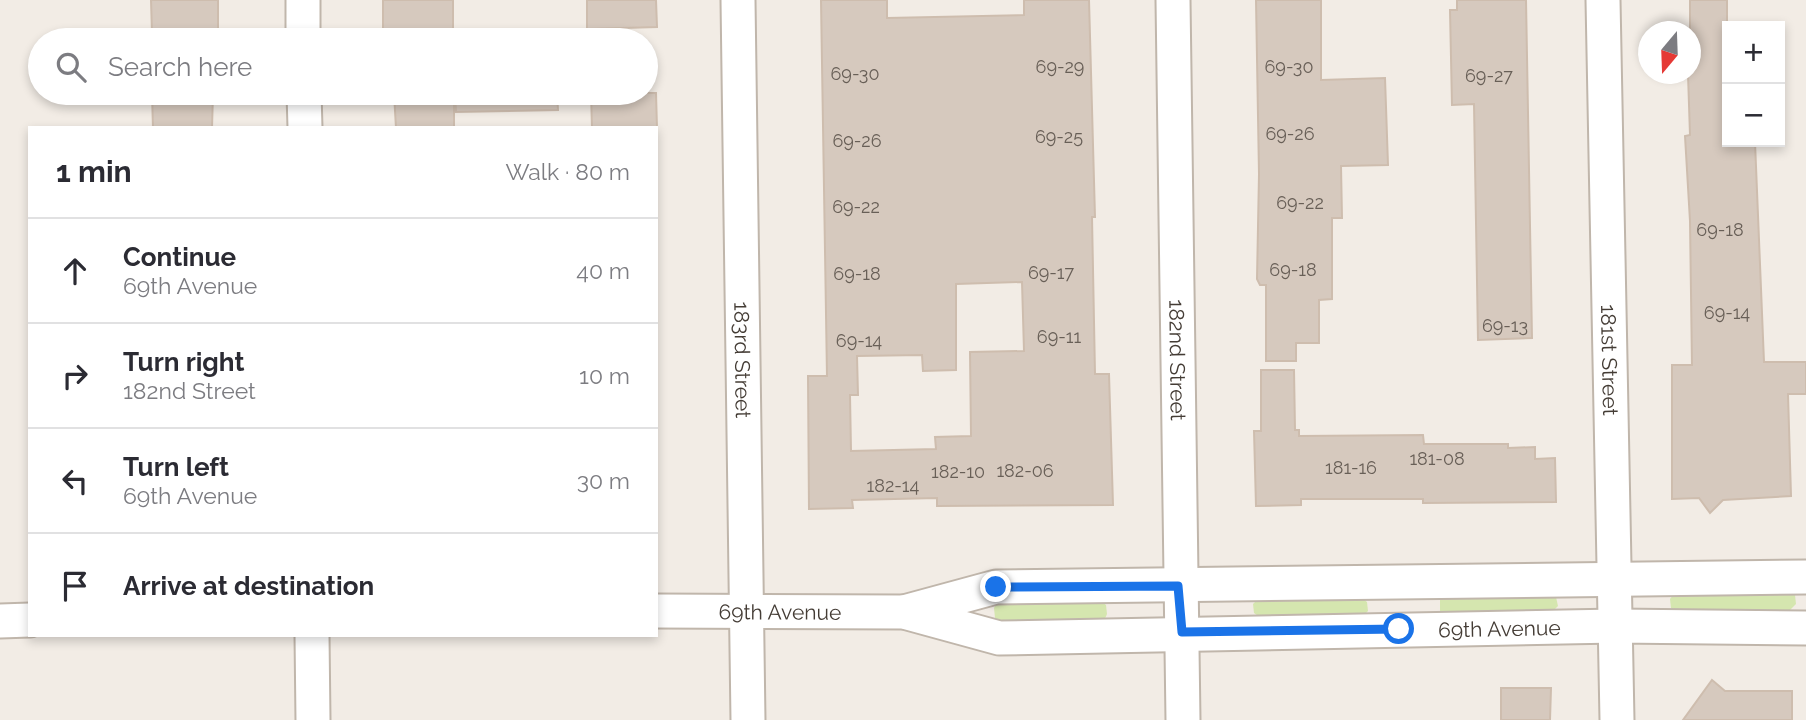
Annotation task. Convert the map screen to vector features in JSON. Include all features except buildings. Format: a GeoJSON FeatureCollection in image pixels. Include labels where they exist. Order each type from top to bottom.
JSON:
{"type":"FeatureCollection","features":[{"type":"Feature","properties":{"kind":"street"},"geometry":{"type":"LineString","coordinates":[[303,0],[303,28]]}},
{"type":"Feature","properties":{"kind":"street","name":"183rd Street"},"geometry":{"type":"LineString","coordinates":[[738,0],[748,720]]}},
{"type":"Feature","properties":{"kind":"street","name":"182nd Street"},"geometry":{"type":"LineString","coordinates":[[1172,0],[1178,586],[1182,632],[1183,720]]}},
{"type":"Feature","properties":{"kind":"street","name":"181st Street"},"geometry":{"type":"LineString","coordinates":[[1603,0],[1617,720]]}},
{"type":"Feature","properties":{"kind":"street"},"geometry":{"type":"LineString","coordinates":[[304,105],[305,126]]}},
{"type":"Feature","properties":{"kind":"street","name":"69th Avenue"},"geometry":{"type":"LineString","coordinates":[[904,612],[996,587],[1806,577]]}},
{"type":"Feature","properties":{"kind":"street"},"geometry":{"type":"LineString","coordinates":[[1399,629],[1401,583]]}},
{"type":"Feature","properties":{"kind":"street","name":"69th Avenue"},"geometry":{"type":"LineString","coordinates":[[658,611],[904,612],[999,638],[1182,632],[1616,626],[1806,628]]}},
{"type":"Feature","properties":{"kind":"street"},"geometry":{"type":"LineString","coordinates":[[0,621],[28,620]]}},
{"type":"Feature","properties":{"kind":"street"},"geometry":{"type":"LineString","coordinates":[[312,637],[313,720]]}},
{"type":"Feature","properties":{"kind":"green space"},"geometry":{"type":"Polygon","coordinates":[[[1787,589],[1795,595],[1796,604],[1789,611],[1683,615],[1671,608],[1670,599],[1677,590],[1787,589]]]}},
{"type":"Feature","properties":{"kind":"green space"},"geometry":{"type":"Polygon","coordinates":[[[1449,593],[1556,597],[1558,606],[1550,614],[1454,616],[1440,611],[1440,600],[1449,593]]]}},
{"type":"Feature","properties":{"kind":"green space"},"geometry":{"type":"Polygon","coordinates":[[[1359,596],[1367,602],[1368,611],[1361,618],[1265,621],[1254,613],[1253,604],[1259,598],[1359,596]]]}},
{"type":"Feature","properties":{"kind":"green space"},"geometry":{"type":"Polygon","coordinates":[[[1098,599],[1106,605],[1107,614],[1103,623],[1004,624],[995,618],[994,608],[998,601],[1098,599]]]}},
{"type":"Feature","properties":{"kind":"route"},"geometry":{"type":"LineString","coordinates":[[996,587],[1178,586],[1182,632],[1399,629]]}}]}
